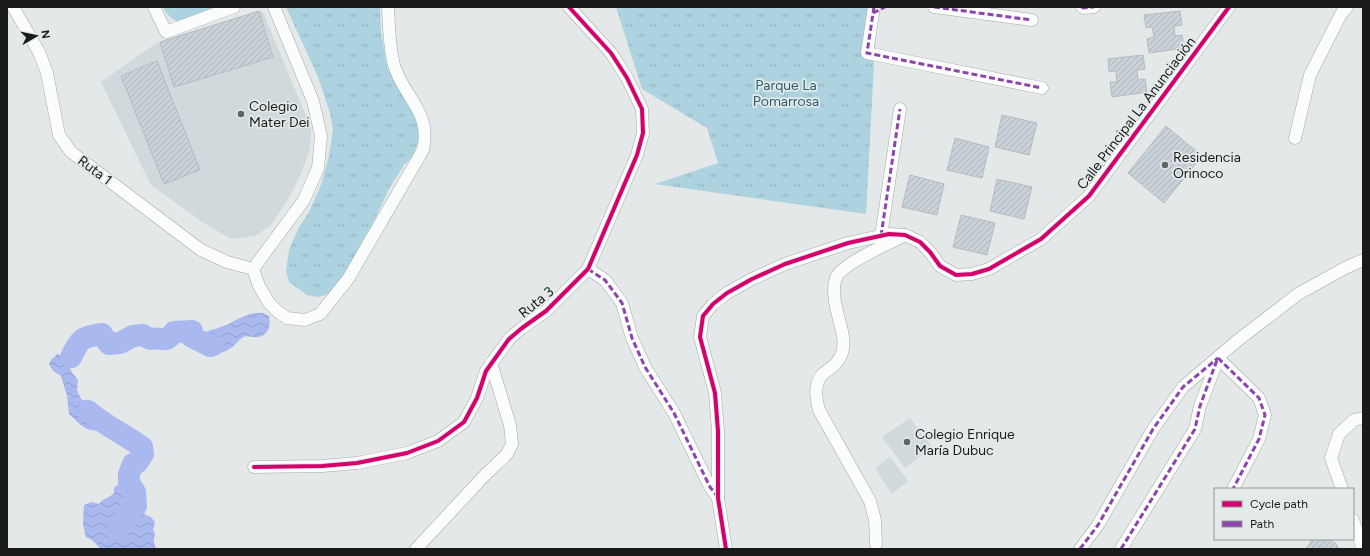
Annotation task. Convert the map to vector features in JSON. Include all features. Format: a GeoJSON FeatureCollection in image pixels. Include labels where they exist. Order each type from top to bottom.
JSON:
{"type":"FeatureCollection","features":[{"type":"Feature","properties":{"kind":"street","name":"Ruta 1"},"geometry":{"type":"LineString","coordinates":[[13,7],[39,52],[47,73],[59,135],[71,152],[201,250],[227,262],[253,269]]}},
{"type":"Feature","properties":{"kind":"street"},"geometry":{"type":"LineString","coordinates":[[154,7],[166,32],[234,7]]}},
{"type":"Feature","properties":{"kind":"street"},"geometry":{"type":"LineString","coordinates":[[274,7],[313,101],[322,136],[318,168],[304,200],[253,269],[259,286],[269,303],[277,312],[287,318],[305,320],[320,314],[348,279],[423,150],[425,139],[424,128],[417,107],[398,75],[394,64],[389,32],[388,7]]}},
{"type":"Feature","properties":{"kind":"street","name":"Ruta 3"},"geometry":{"type":"LineString","coordinates":[[254,467],[306,467],[356,463],[407,453],[438,441],[464,422],[477,398],[486,371],[509,339],[546,311],[588,269],[637,155],[643,134],[642,109],[627,78],[611,53],[569,7]]}},
{"type":"Feature","properties":{"kind":"street"},"geometry":{"type":"LineString","coordinates":[[884,7],[873,10],[867,53],[1042,88]]}},
{"type":"Feature","properties":{"kind":"street"},"geometry":{"type":"LineString","coordinates":[[934,7],[1032,20]]}},
{"type":"Feature","properties":{"kind":"street"},"geometry":{"type":"LineString","coordinates":[[1082,7],[1094,7]]}},
{"type":"Feature","properties":{"kind":"street","name":"Calle Principal La Anunciación"},"geometry":{"type":"LineString","coordinates":[[718,498],[718,431],[715,393],[700,337],[703,316],[713,304],[727,293],[752,279],[785,264],[848,242],[889,234],[904,235],[920,242],[930,252],[940,266],[956,275],[972,274],[988,269],[1041,239],[1089,196],[1230,7]]}},
{"type":"Feature","properties":{"kind":"street"},"geometry":{"type":"LineString","coordinates":[[1295,138],[1310,75],[1346,7]]}},
{"type":"Feature","properties":{"kind":"street"},"geometry":{"type":"LineString","coordinates":[[881,236],[900,109]]}},
{"type":"Feature","properties":{"kind":"street"},"geometry":{"type":"LineString","coordinates":[[876,544],[873,508],[866,492],[820,410],[816,398],[817,382],[823,374],[839,361],[844,342],[834,301],[837,276],[848,265],[904,235]]}},
{"type":"Feature","properties":{"kind":"street"},"geometry":{"type":"LineString","coordinates":[[1080,549],[1098,524],[1153,429],[1183,387],[1237,341],[1298,294],[1345,268],[1363,260]]}},
{"type":"Feature","properties":{"kind":"street"},"geometry":{"type":"LineString","coordinates":[[588,269],[605,280],[622,303],[632,338],[645,367],[674,413],[710,487],[718,498],[726,549]]}},
{"type":"Feature","properties":{"kind":"street"},"geometry":{"type":"LineString","coordinates":[[1218,358],[1259,398],[1265,415],[1259,439],[1234,488]]}},
{"type":"Feature","properties":{"kind":"street"},"geometry":{"type":"LineString","coordinates":[[1121,549],[1195,429],[1200,406],[1218,358]]}},
{"type":"Feature","properties":{"kind":"street"},"geometry":{"type":"LineString","coordinates":[[416,549],[486,474],[507,454],[512,444],[510,425],[491,363]]}},
{"type":"Feature","properties":{"kind":"street"},"geometry":{"type":"LineString","coordinates":[[1342,488],[1331,458],[1339,434],[1354,420],[1363,418]]}},
{"type":"Feature","properties":{"kind":"street"},"geometry":{"type":"LineString","coordinates":[[1354,523],[1363,549]]}},
{"type":"Feature","properties":{"kind":"shaded area"},"geometry":{"type":"Polygon","coordinates":[[[259,11],[263,12],[311,128],[310,149],[301,174],[289,198],[271,225],[255,236],[231,239],[202,222],[151,185],[101,82],[155,44],[259,11]]]}},
{"type":"Feature","properties":{"kind":"shaded area","name":"Colegio Enrique María Dubuc"},"geometry":{"type":"Polygon","coordinates":[[[910,418],[932,447],[905,468],[882,437],[910,418]]]}},
{"type":"Feature","properties":{"kind":"shaded area"},"geometry":{"type":"Polygon","coordinates":[[[890,457],[908,481],[892,494],[875,468],[890,457]]]}},
{"type":"Feature","properties":{"kind":"green space"},"geometry":{"type":"Polygon","coordinates":[[[163,7],[217,7],[179,22],[170,16],[163,7]]]}},
{"type":"Feature","properties":{"kind":"green space"},"geometry":{"type":"Polygon","coordinates":[[[286,7],[380,7],[381,32],[387,67],[413,109],[420,136],[413,156],[404,165],[389,189],[373,223],[345,275],[331,292],[317,297],[307,295],[289,282],[286,271],[289,250],[321,185],[329,156],[333,130],[330,113],[318,77],[286,7]]]}},
{"type":"Feature","properties":{"kind":"green space","name":"Parque La Pomarrosa"},"geometry":{"type":"Polygon","coordinates":[[[616,7],[877,7],[866,214],[655,184],[718,163],[707,128],[642,89],[616,7]]]}},
{"type":"Feature","properties":{"kind":"water"},"geometry":{"type":"Polygon","coordinates":[[[263,313],[269,316],[270,323],[267,332],[258,337],[243,337],[231,348],[220,353],[205,350],[200,347],[192,337],[192,331],[203,334],[246,315],[263,313]]]}},
{"type":"Feature","properties":{"kind":"water"},"geometry":{"type":"Polygon","coordinates":[[[81,333],[86,333],[89,336],[89,340],[87,344],[81,346],[76,357],[69,364],[71,371],[78,380],[77,390],[81,399],[91,404],[97,412],[109,419],[113,427],[88,430],[69,414],[67,396],[61,376],[53,371],[49,364],[57,354],[64,356],[68,353],[70,349],[70,339],[81,333]]]}},
{"type":"Feature","properties":{"kind":"water"},"geometry":{"type":"Polygon","coordinates":[[[117,485],[121,487],[128,505],[151,517],[155,522],[153,530],[155,533],[154,544],[156,549],[101,549],[92,540],[86,537],[83,525],[84,505],[91,502],[99,504],[114,493],[114,488],[117,485]]]}},
{"type":"Feature","properties":{"kind":"building"},"geometry":{"type":"Polygon","coordinates":[[[259,11],[273,57],[174,87],[160,42],[259,11]]]}},
{"type":"Feature","properties":{"kind":"building"},"geometry":{"type":"Polygon","coordinates":[[[1180,11],[1182,25],[1174,26],[1175,36],[1182,35],[1184,48],[1149,53],[1147,39],[1154,37],[1152,27],[1146,28],[1144,15],[1180,11]]]}},
{"type":"Feature","properties":{"kind":"building"},"geometry":{"type":"Polygon","coordinates":[[[1143,55],[1145,69],[1137,70],[1138,80],[1145,79],[1147,92],[1112,97],[1110,82],[1117,82],[1116,71],[1109,72],[1108,59],[1143,55]]]}},
{"type":"Feature","properties":{"kind":"building"},"geometry":{"type":"Polygon","coordinates":[[[157,61],[200,170],[164,184],[121,76],[157,61]]]}},
{"type":"Feature","properties":{"kind":"building"},"geometry":{"type":"Polygon","coordinates":[[[1002,115],[1037,123],[1029,155],[995,147],[1002,115]]]}},
{"type":"Feature","properties":{"kind":"building","name":"Residencia Orinoco"},"geometry":{"type":"Polygon","coordinates":[[[1166,126],[1202,156],[1164,203],[1128,173],[1166,126]]]}},
{"type":"Feature","properties":{"kind":"building"},"geometry":{"type":"Polygon","coordinates":[[[955,138],[989,147],[982,178],[947,170],[955,138]]]}},
{"type":"Feature","properties":{"kind":"building"},"geometry":{"type":"Polygon","coordinates":[[[910,175],[944,184],[937,215],[902,207],[910,175]]]}},
{"type":"Feature","properties":{"kind":"building"},"geometry":{"type":"Polygon","coordinates":[[[997,179],[1032,187],[1024,219],[990,211],[997,179]]]}},
{"type":"Feature","properties":{"kind":"building"},"geometry":{"type":"Polygon","coordinates":[[[961,215],[995,223],[987,255],[953,247],[961,215]]]}},
{"type":"Feature","properties":{"kind":"building"},"geometry":{"type":"Polygon","coordinates":[[[1312,540],[1331,540],[1336,544],[1338,549],[1306,549],[1312,540]]]}},
{"type":"Feature","properties":{"kind":"waterway"},"geometry":{"type":"LineString","coordinates":[[71,357],[82,340],[90,336],[102,334],[109,344],[120,343],[133,336],[143,335],[150,339],[165,339],[171,336],[174,332],[192,331],[192,337],[210,346],[213,345]]}},
{"type":"Feature","properties":{"kind":"waterway"},"geometry":{"type":"LineString","coordinates":[[88,411],[142,447],[143,454],[137,463],[133,464],[129,474],[129,483],[135,492],[136,506],[126,517],[118,532]]}},
{"type":"Feature","properties":{"kind":"marked path"},"geometry":{"type":"LineString","coordinates":[[874,7],[867,53],[1042,88]]}},
{"type":"Feature","properties":{"kind":"marked path"},"geometry":{"type":"LineString","coordinates":[[873,13],[885,7]]}},
{"type":"Feature","properties":{"kind":"marked path"},"geometry":{"type":"LineString","coordinates":[[934,7],[1032,20]]}},
{"type":"Feature","properties":{"kind":"marked path"},"geometry":{"type":"LineString","coordinates":[[1082,7],[1094,7]]}},
{"type":"Feature","properties":{"kind":"marked path"},"geometry":{"type":"LineString","coordinates":[[881,236],[900,109]]}},
{"type":"Feature","properties":{"kind":"marked path"},"geometry":{"type":"LineString","coordinates":[[588,269],[605,280],[622,303],[632,338],[645,367],[674,413],[710,487],[718,497]]}},
{"type":"Feature","properties":{"kind":"marked path"},"geometry":{"type":"LineString","coordinates":[[1218,358],[1259,398],[1265,415],[1259,439],[1234,488]]}},
{"type":"Feature","properties":{"kind":"marked path"},"geometry":{"type":"LineString","coordinates":[[1080,549],[1098,525],[1153,429],[1183,387],[1218,358]]}},
{"type":"Feature","properties":{"kind":"marked path"},"geometry":{"type":"LineString","coordinates":[[1121,549],[1195,429],[1200,406],[1217,360]]}},
{"type":"Feature","properties":{"kind":"cycle path"},"geometry":{"type":"LineString","coordinates":[[254,467],[322,466],[357,463],[407,453],[438,441],[464,422],[477,398],[486,371],[509,339],[546,311],[588,269],[637,155],[643,133],[642,109],[627,78],[611,53],[569,7]]}},
{"type":"Feature","properties":{"kind":"cycle path"},"geometry":{"type":"LineString","coordinates":[[726,549],[718,498],[718,431],[715,393],[700,337],[703,316],[713,304],[727,293],[752,279],[785,264],[848,243],[889,234],[905,235],[920,242],[930,252],[940,266],[956,275],[972,274],[989,269],[1041,239],[1089,196],[1229,7]]}},
{"type":"Feature","properties":{"kind":"place","name":"Colegio Mater Dei"},"geometry":{"type":"Point","coordinates":[241,114]}},
{"type":"Feature","properties":{"kind":"place","name":"Residencia Orinoco"},"geometry":{"type":"Point","coordinates":[1165,165]}},
{"type":"Feature","properties":{"kind":"place","name":"Colegio Enrique María Dubuc"},"geometry":{"type":"Point","coordinates":[907,442]}}]}
